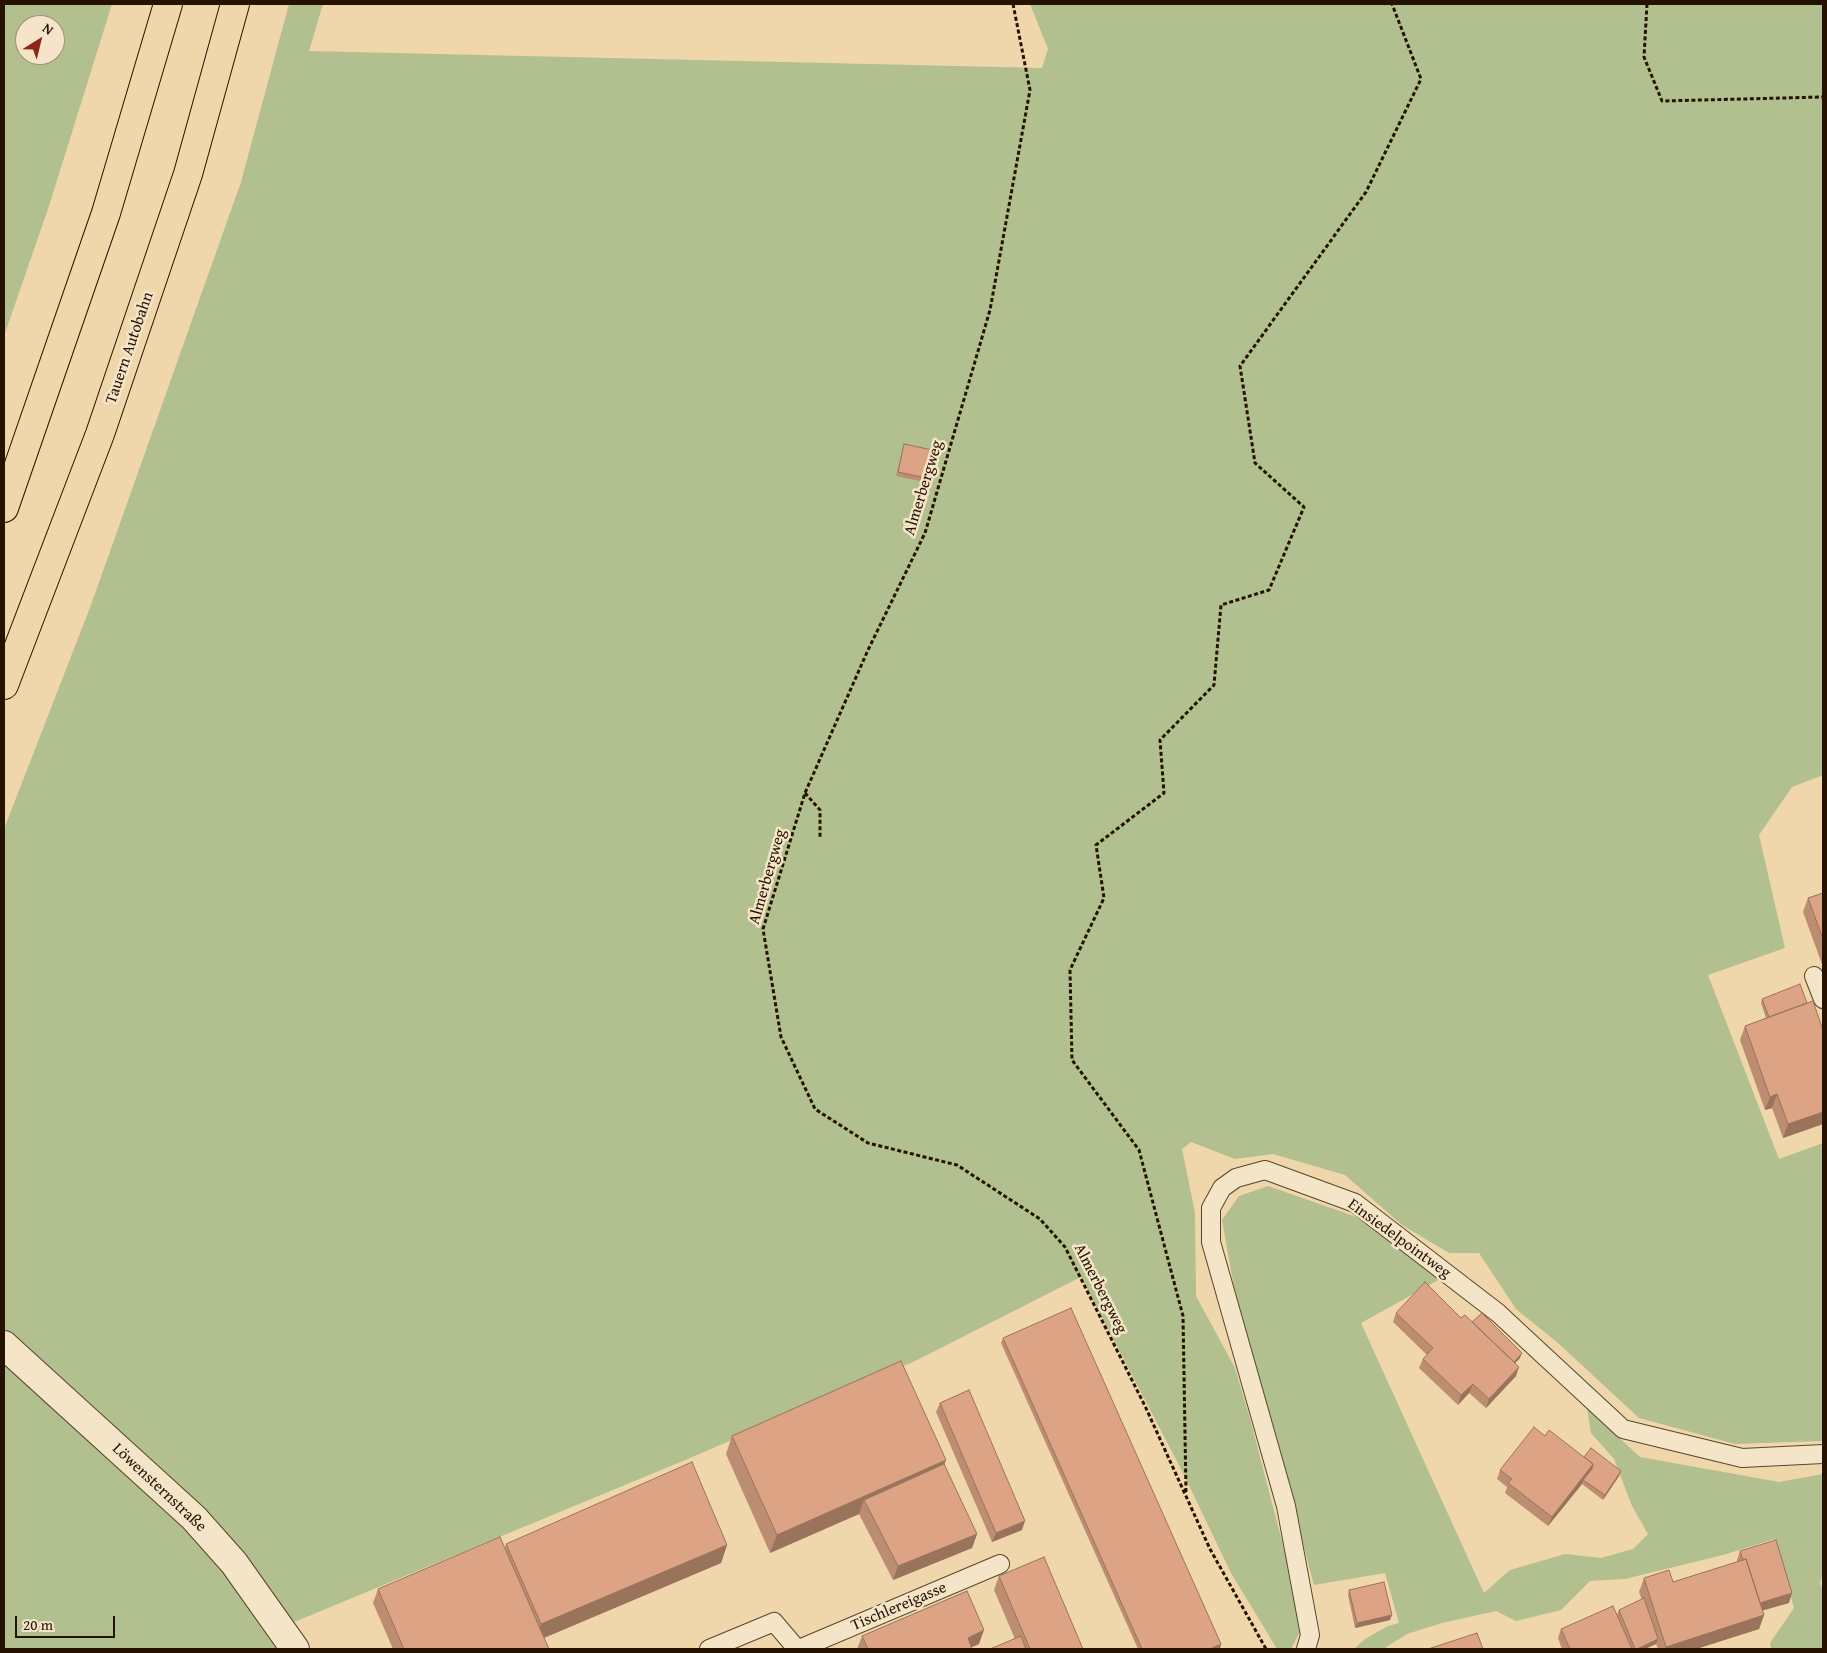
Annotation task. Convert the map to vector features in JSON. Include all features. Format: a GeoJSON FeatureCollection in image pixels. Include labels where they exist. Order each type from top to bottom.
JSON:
{"type":"FeatureCollection","features":[{"type":"Feature","properties":{"kind":"highway"},"geometry":{"type":"LineString","coordinates":[[4,508],[106,213],[168,4]]}},
{"type":"Feature","properties":{"kind":"highway","name":"Tauern Autobahn"},"geometry":{"type":"LineString","coordinates":[[4,685],[100,434],[188,174],[235,4]]}},
{"type":"Feature","properties":{"kind":"street","name":"Löwensternstraße"},"geometry":{"type":"LineString","coordinates":[[4,1345],[194,1518],[234,1563],[295,1649]]}},
{"type":"Feature","properties":{"kind":"lane"},"geometry":{"type":"LineString","coordinates":[[1814,976],[1823,999]]}},
{"type":"Feature","properties":{"kind":"lane","name":"Einsiedelpointweg"},"geometry":{"type":"LineString","coordinates":[[1308,1642],[1286,1506],[1211,1242],[1211,1208],[1222,1188],[1236,1178],[1265,1170],[1355,1203],[1498,1313],[1623,1429],[1742,1458],[1823,1454]]}},
{"type":"Feature","properties":{"kind":"lane","name":"Tischlereigasse"},"geometry":{"type":"LineString","coordinates":[[709,1649],[774,1622],[798,1649],[1000,1564]]}},
{"type":"Feature","properties":{"kind":"path","name":"Almerbergweg"},"geometry":{"type":"LineString","coordinates":[[1013,4],[1030,90],[990,310],[926,533],[868,650],[805,793],[764,929],[781,1037],[815,1109],[868,1143],[957,1165],[1040,1219],[1065,1247],[1145,1406],[1210,1549],[1266,1649]]}},
{"type":"Feature","properties":{"kind":"path"},"geometry":{"type":"LineString","coordinates":[[1186,1498],[1183,1316],[1138,1150],[1072,1060],[1070,970],[1104,898],[1096,845],[1164,793],[1160,740],[1214,685],[1221,605],[1269,590],[1304,507],[1255,463],[1240,366],[1366,192],[1421,79],[1392,4]]}},
{"type":"Feature","properties":{"kind":"path"},"geometry":{"type":"LineString","coordinates":[[1647,4],[1644,57],[1662,101],[1823,97]]}},
{"type":"Feature","properties":{"kind":"path"},"geometry":{"type":"LineString","coordinates":[[805,793],[820,810],[820,838]]}},
{"type":"Feature","properties":{"kind":"green space"},"geometry":{"type":"Polygon","coordinates":[[[4,4],[112,4],[49,206],[4,336],[4,4]]]}},
{"type":"Feature","properties":{"kind":"green space"},"geometry":{"type":"Polygon","coordinates":[[[289,4],[323,4],[309,51],[1042,68],[1048,49],[1030,4],[1823,4],[1823,775],[1792,787],[1759,835],[1785,948],[1708,975],[1779,1159],[1823,1143],[1823,1441],[1735,1444],[1639,1418],[1558,1343],[1516,1309],[1479,1253],[1449,1253],[1402,1225],[1345,1175],[1273,1154],[1235,1159],[1191,1142],[1182,1149],[1195,1213],[1196,1296],[1235,1368],[1249,1415],[1290,1572],[1300,1632],[1291,1649],[1277,1649],[1231,1573],[1183,1473],[1081,1277],[915,1361],[690,1458],[287,1625],[4,1334],[4,829],[91,605],[241,182],[289,4]]]}},
{"type":"Feature","properties":{"kind":"green space"},"geometry":{"type":"Polygon","coordinates":[[[1268,1186],[1354,1216],[1444,1277],[1361,1323],[1484,1593],[1510,1570],[1565,1554],[1601,1558],[1633,1549],[1648,1534],[1632,1506],[1614,1459],[1591,1433],[1587,1408],[1640,1457],[1779,1482],[1823,1474],[1823,1574],[1820,1583],[1823,1591],[1823,1649],[1771,1649],[1770,1643],[1794,1608],[1775,1539],[1723,1555],[1625,1579],[1590,1581],[1561,1610],[1516,1621],[1496,1611],[1442,1623],[1407,1634],[1383,1649],[1354,1649],[1365,1639],[1388,1626],[1399,1623],[1385,1573],[1314,1585],[1234,1287],[1222,1220],[1239,1196],[1268,1186]]]}},
{"type":"Feature","properties":{"kind":"green space"},"geometry":{"type":"Polygon","coordinates":[[[4,1357],[201,1540],[285,1649],[4,1649],[4,1357]]]}},
{"type":"Feature","properties":{"kind":"building"},"geometry":{"type":"Polygon","coordinates":[[[904,444],[937,451],[931,479],[898,472],[904,444]]]}},
{"type":"Feature","properties":{"kind":"building"},"geometry":{"type":"Polygon","coordinates":[[[1823,893],[1823,939],[1808,898],[1823,893]]]}},
{"type":"Feature","properties":{"kind":"building"},"geometry":{"type":"Polygon","coordinates":[[[1800,984],[1807,1003],[1769,1017],[1762,999],[1800,984]]]}},
{"type":"Feature","properties":{"kind":"building"},"geometry":{"type":"Polygon","coordinates":[[[1813,1001],[1823,1030],[1823,1112],[1788,1124],[1777,1094],[1770,1097],[1745,1026],[1813,1001]]]}},
{"type":"Feature","properties":{"kind":"building"},"geometry":{"type":"Polygon","coordinates":[[[1425,1282],[1461,1318],[1465,1315],[1519,1367],[1489,1399],[1473,1384],[1461,1395],[1423,1359],[1433,1348],[1396,1313],[1425,1282]]]}},
{"type":"Feature","properties":{"kind":"building"},"geometry":{"type":"Polygon","coordinates":[[[1071,1308],[1221,1644],[1210,1649],[1142,1649],[1003,1338],[1071,1308]]]}},
{"type":"Feature","properties":{"kind":"building"},"geometry":{"type":"Polygon","coordinates":[[[1482,1313],[1522,1353],[1514,1362],[1472,1322],[1482,1313]]]}},
{"type":"Feature","properties":{"kind":"building"},"geometry":{"type":"Polygon","coordinates":[[[901,1361],[946,1460],[777,1535],[732,1436],[901,1361]]]}},
{"type":"Feature","properties":{"kind":"building"},"geometry":{"type":"Polygon","coordinates":[[[969,1390],[1025,1521],[996,1533],[940,1403],[969,1390]]]}},
{"type":"Feature","properties":{"kind":"building"},"geometry":{"type":"Polygon","coordinates":[[[1534,1427],[1545,1436],[1549,1430],[1593,1464],[1552,1517],[1508,1483],[1512,1479],[1500,1470],[1534,1427]]]}},
{"type":"Feature","properties":{"kind":"building"},"geometry":{"type":"Polygon","coordinates":[[[1591,1448],[1621,1471],[1605,1495],[1583,1480],[1592,1469],[1593,1464],[1584,1457],[1591,1448]]]}},
{"type":"Feature","properties":{"kind":"building"},"geometry":{"type":"Polygon","coordinates":[[[692,1462],[727,1545],[541,1624],[506,1544],[692,1462]]]}},
{"type":"Feature","properties":{"kind":"building"},"geometry":{"type":"Polygon","coordinates":[[[944,1464],[977,1534],[898,1566],[864,1500],[944,1464]]]}},
{"type":"Feature","properties":{"kind":"building"},"geometry":{"type":"Polygon","coordinates":[[[500,1537],[549,1649],[404,1649],[378,1589],[500,1537]]]}},
{"type":"Feature","properties":{"kind":"building"},"geometry":{"type":"Polygon","coordinates":[[[1776,1540],[1792,1593],[1760,1603],[1746,1559],[1743,1560],[1740,1551],[1776,1540]]]}},
{"type":"Feature","properties":{"kind":"building"},"geometry":{"type":"Polygon","coordinates":[[[1044,1557],[1083,1649],[1030,1649],[999,1576],[1044,1557]]]}},
{"type":"Feature","properties":{"kind":"building"},"geometry":{"type":"Polygon","coordinates":[[[1746,1559],[1764,1615],[1666,1647],[1644,1578],[1669,1570],[1673,1582],[1746,1559]]]}},
{"type":"Feature","properties":{"kind":"building"},"geometry":{"type":"Polygon","coordinates":[[[1384,1582],[1392,1615],[1357,1623],[1349,1590],[1384,1582]]]}},
{"type":"Feature","properties":{"kind":"building"},"geometry":{"type":"Polygon","coordinates":[[[967,1591],[984,1630],[968,1638],[972,1649],[868,1649],[862,1636],[967,1591]]]}},
{"type":"Feature","properties":{"kind":"building"},"geometry":{"type":"Polygon","coordinates":[[[1644,1598],[1658,1639],[1635,1649],[1619,1610],[1644,1598]]]}},
{"type":"Feature","properties":{"kind":"building"},"geometry":{"type":"Polygon","coordinates":[[[1613,1606],[1632,1649],[1570,1649],[1561,1629],[1613,1606]]]}},
{"type":"Feature","properties":{"kind":"building"},"geometry":{"type":"Polygon","coordinates":[[[1477,1633],[1483,1649],[1428,1649],[1477,1633]]]}},
{"type":"Feature","properties":{"kind":"building"},"geometry":{"type":"Polygon","coordinates":[[[1021,1636],[1026,1649],[990,1649],[1021,1636]]]}}]}
